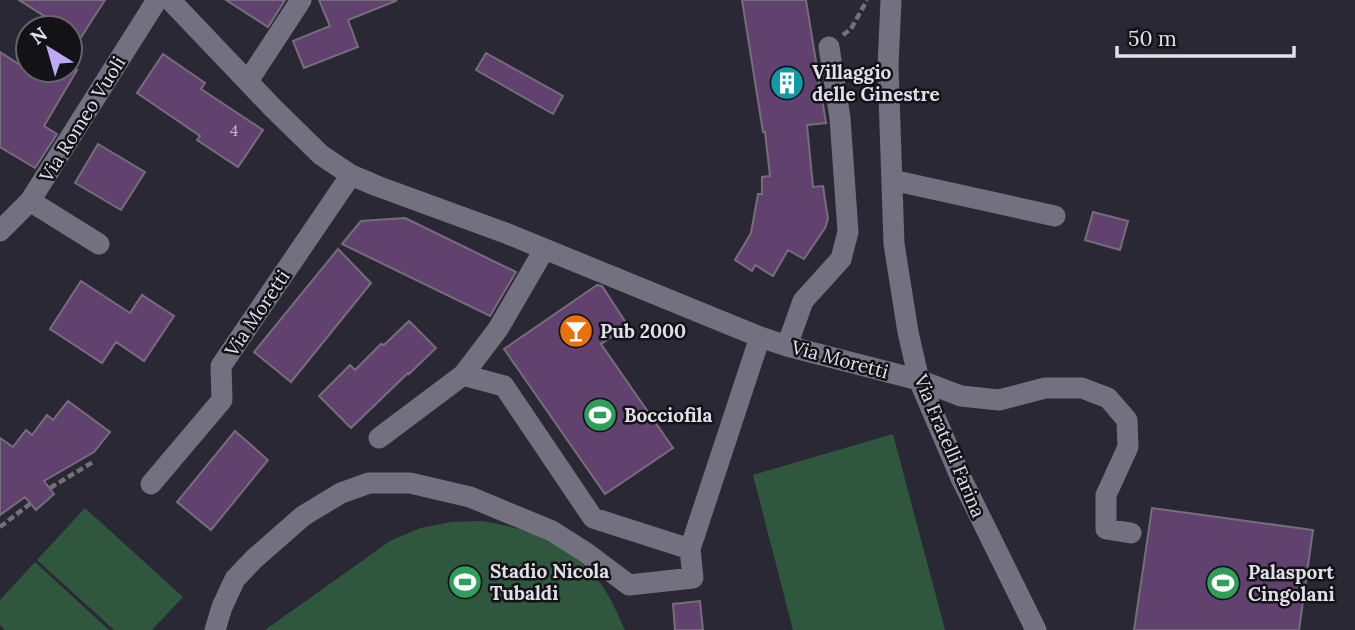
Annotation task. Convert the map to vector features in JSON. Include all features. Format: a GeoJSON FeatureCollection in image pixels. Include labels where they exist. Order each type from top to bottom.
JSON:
{"type":"FeatureCollection","features":[{"type":"Feature","properties":{"kind":"street","name":"Via Romeo Vuoli"},"geometry":{"type":"LineString","coordinates":[[0,231],[30,201],[157,0]]}},
{"type":"Feature","properties":{"kind":"street","name":"Via Moretti"},"geometry":{"type":"LineString","coordinates":[[170,0],[321,155],[351,175],[508,234],[787,346],[919,380],[961,396],[999,400],[1045,388],[1082,388],[1108,398],[1127,420],[1128,447],[1106,495],[1106,529],[1131,533]]}},
{"type":"Feature","properties":{"kind":"street"},"geometry":{"type":"LineString","coordinates":[[248,81],[300,0]]}},
{"type":"Feature","properties":{"kind":"street","name":"Via Fratelli Farina"},"geometry":{"type":"LineString","coordinates":[[891,0],[888,66],[894,243],[908,332],[919,380],[961,478],[1036,630]]}},
{"type":"Feature","properties":{"kind":"street"},"geometry":{"type":"LineString","coordinates":[[787,346],[803,301],[841,259],[848,232],[840,118],[829,47]]}},
{"type":"Feature","properties":{"kind":"street","name":"Via Moretti"},"geometry":{"type":"LineString","coordinates":[[151,484],[222,400],[221,366],[351,175]]}},
{"type":"Feature","properties":{"kind":"street"},"geometry":{"type":"LineString","coordinates":[[892,180],[1055,216]]}},
{"type":"Feature","properties":{"kind":"street"},"geometry":{"type":"LineString","coordinates":[[30,201],[99,244]]}},
{"type":"Feature","properties":{"kind":"street"},"geometry":{"type":"LineString","coordinates":[[379,438],[463,375],[498,330],[544,250]]}},
{"type":"Feature","properties":{"kind":"street"},"geometry":{"type":"LineString","coordinates":[[215,630],[235,579],[254,559],[303,516],[341,493],[369,483],[410,484],[470,496],[552,531],[629,585],[693,578],[690,549],[760,337]]}},
{"type":"Feature","properties":{"kind":"street"},"geometry":{"type":"LineString","coordinates":[[463,375],[504,386],[593,518],[690,549]]}},
{"type":"Feature","properties":{"kind":"path"},"geometry":{"type":"LineString","coordinates":[[829,47],[851,29],[867,0]]}},
{"type":"Feature","properties":{"kind":"path"},"geometry":{"type":"LineString","coordinates":[[50,488],[93,462]]}},
{"type":"Feature","properties":{"kind":"path"},"geometry":{"type":"LineString","coordinates":[[0,527],[31,503]]}},
{"type":"Feature","properties":{"kind":"green space"},"geometry":{"type":"Polygon","coordinates":[[[893,434],[945,630],[793,630],[753,475],[893,434]]]}},
{"type":"Feature","properties":{"kind":"green space"},"geometry":{"type":"Polygon","coordinates":[[[85,508],[183,597],[152,630],[114,630],[37,560],[85,508]]]}},
{"type":"Feature","properties":{"kind":"green space","name":"Stadio Nicola Tubaldi"},"geometry":{"type":"Polygon","coordinates":[[[480,521],[525,531],[568,552],[597,579],[611,600],[625,630],[265,630],[390,541],[420,528],[452,522],[480,521]]]}},
{"type":"Feature","properties":{"kind":"green space"},"geometry":{"type":"Polygon","coordinates":[[[35,562],[109,630],[5,630],[0,625],[0,600],[35,562]]]}},
{"type":"Feature","properties":{"kind":"building"},"geometry":{"type":"Polygon","coordinates":[[[19,0],[105,0],[84,33],[84,14],[41,14],[19,0]]]}},
{"type":"Feature","properties":{"kind":"building"},"geometry":{"type":"Polygon","coordinates":[[[226,0],[285,0],[268,27],[226,0]]]}},
{"type":"Feature","properties":{"kind":"building"},"geometry":{"type":"Polygon","coordinates":[[[319,0],[396,1],[348,20],[358,47],[304,68],[293,41],[330,26],[319,0]]]}},
{"type":"Feature","properties":{"kind":"building"},"geometry":{"type":"Polygon","coordinates":[[[742,0],[806,0],[826,123],[807,125],[813,187],[823,186],[828,219],[825,228],[804,259],[788,250],[773,276],[755,265],[752,271],[735,260],[751,233],[758,194],[762,194],[762,177],[770,176],[742,0]]]}},
{"type":"Feature","properties":{"kind":"building"},"geometry":{"type":"Polygon","coordinates":[[[0,52],[14,61],[14,84],[69,84],[44,126],[57,134],[35,168],[0,147],[0,52]]]}},
{"type":"Feature","properties":{"kind":"building"},"geometry":{"type":"Polygon","coordinates":[[[486,53],[563,96],[553,114],[476,70],[486,53]]]}},
{"type":"Feature","properties":{"kind":"building"},"geometry":{"type":"Polygon","coordinates":[[[163,54],[205,83],[201,89],[263,130],[238,167],[197,140],[200,136],[137,93],[163,54]]]}},
{"type":"Feature","properties":{"kind":"building"},"geometry":{"type":"Polygon","coordinates":[[[98,144],[145,172],[121,210],[75,183],[98,144]]]}},
{"type":"Feature","properties":{"kind":"building"},"geometry":{"type":"Polygon","coordinates":[[[1093,212],[1128,221],[1120,250],[1085,240],[1093,212]]]}},
{"type":"Feature","properties":{"kind":"building"},"geometry":{"type":"Polygon","coordinates":[[[405,218],[516,272],[490,316],[342,244],[361,221],[405,218]]]}},
{"type":"Feature","properties":{"kind":"building"},"geometry":{"type":"Polygon","coordinates":[[[338,249],[371,283],[291,382],[254,352],[338,249]]]}},
{"type":"Feature","properties":{"kind":"building"},"geometry":{"type":"Polygon","coordinates":[[[81,281],[130,313],[142,295],[174,316],[144,361],[116,342],[102,363],[50,329],[81,281]]]}},
{"type":"Feature","properties":{"kind":"building","name":"Bocciofila"},"geometry":{"type":"Polygon","coordinates":[[[597,285],[602,286],[628,326],[601,344],[673,448],[605,494],[504,349],[597,285]]]}},
{"type":"Feature","properties":{"kind":"building"},"geometry":{"type":"Polygon","coordinates":[[[409,321],[436,348],[351,428],[319,396],[350,365],[355,370],[409,321]]]}},
{"type":"Feature","properties":{"kind":"building"},"geometry":{"type":"Polygon","coordinates":[[[68,401],[110,432],[94,452],[44,481],[54,494],[36,510],[25,497],[0,515],[0,438],[13,447],[26,430],[32,435],[47,415],[53,420],[68,401]]]}},
{"type":"Feature","properties":{"kind":"building"},"geometry":{"type":"Polygon","coordinates":[[[235,431],[268,460],[211,530],[177,502],[235,431]]]}},
{"type":"Feature","properties":{"kind":"building","name":"Palasport Cingolani"},"geometry":{"type":"Polygon","coordinates":[[[1152,508],[1313,530],[1299,630],[1134,630],[1152,508]]]}},
{"type":"Feature","properties":{"kind":"building"},"geometry":{"type":"Polygon","coordinates":[[[700,601],[703,630],[675,630],[673,604],[700,601]]]}},
{"type":"Feature","properties":{"kind":"place","name":"Villaggio delle Ginestre"},"geometry":{"type":"Point","coordinates":[787,83]}},
{"type":"Feature","properties":{"kind":"place","name":"Pub 2000"},"geometry":{"type":"Point","coordinates":[576,331]}},
{"type":"Feature","properties":{"kind":"place","name":"Bocciofila"},"geometry":{"type":"Point","coordinates":[600,415]}},
{"type":"Feature","properties":{"kind":"place","name":"Stadio Nicola Tubaldi"},"geometry":{"type":"Point","coordinates":[465,582]}},
{"type":"Feature","properties":{"kind":"place","name":"Palasport Cingolani"},"geometry":{"type":"Point","coordinates":[1223,583]}}]}
